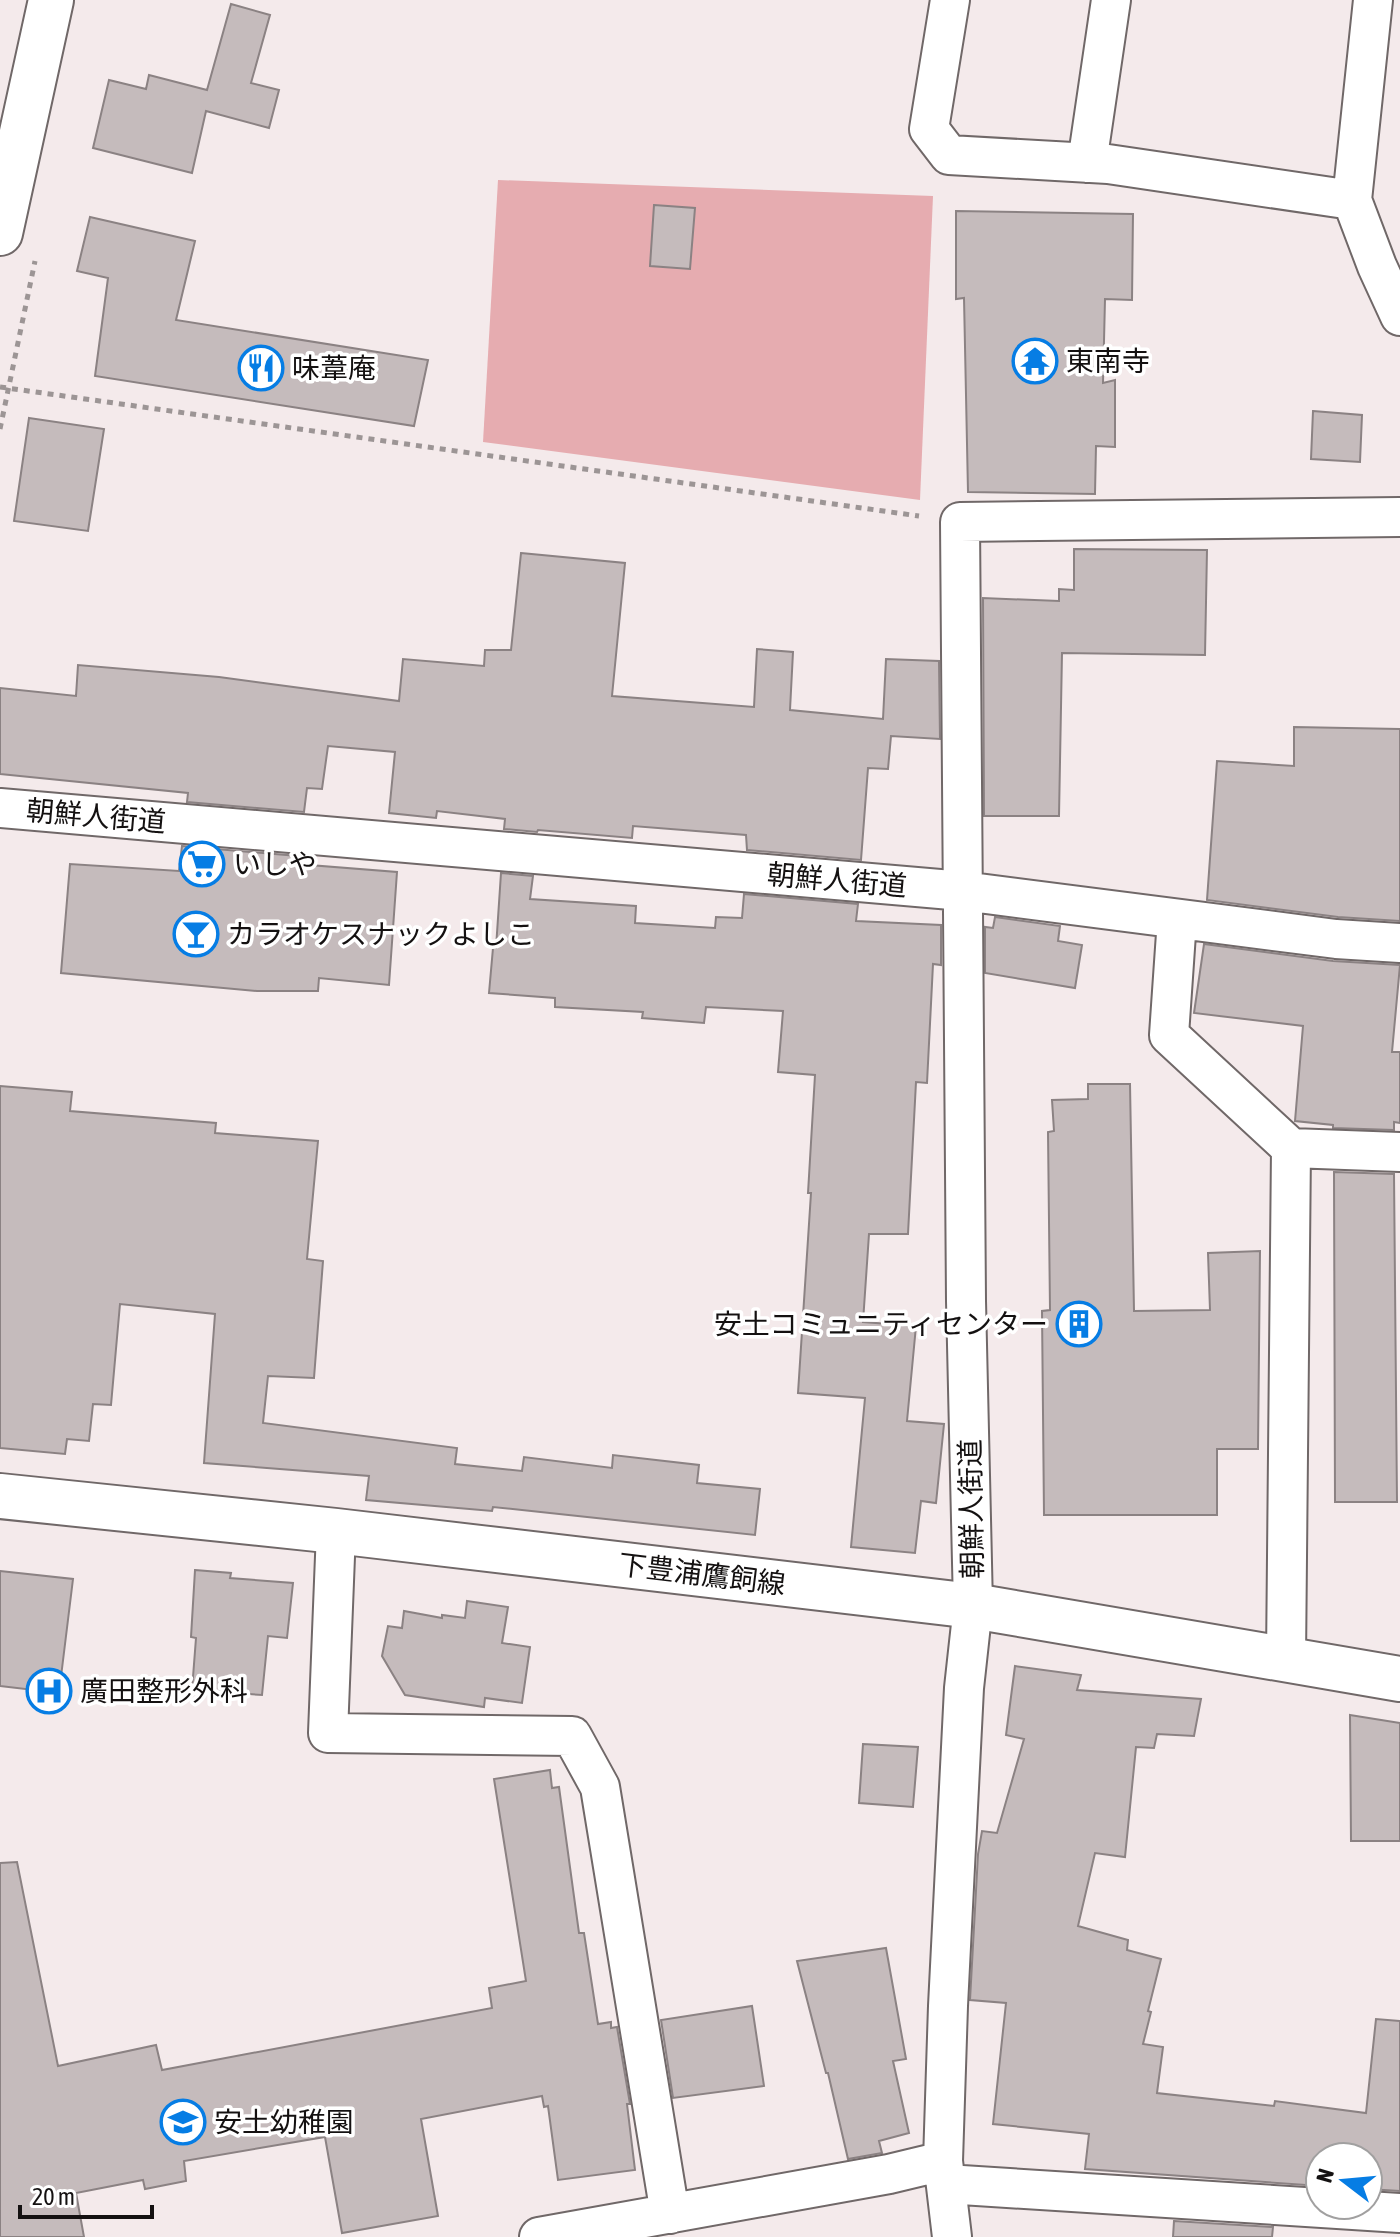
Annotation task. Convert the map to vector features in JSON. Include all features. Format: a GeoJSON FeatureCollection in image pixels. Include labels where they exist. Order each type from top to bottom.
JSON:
{"type":"FeatureCollection","features":[{"type":"Feature","properties":{"kind":"main road"},"geometry":{"type":"LineString","coordinates":[[0,233],[51,0]]}},
{"type":"Feature","properties":{"kind":"main road","name":"下豊浦鷹飼線"},"geometry":{"type":"LineString","coordinates":[[0,1496],[336,1531],[973,1606],[1400,1679]]}},
{"type":"Feature","properties":{"kind":"street"},"geometry":{"type":"LineString","coordinates":[[950,0],[929,129],[949,155],[1087,163],[1352,200]]}},
{"type":"Feature","properties":{"kind":"street"},"geometry":{"type":"LineString","coordinates":[[1087,163],[1111,0]]}},
{"type":"Feature","properties":{"kind":"street"},"geometry":{"type":"LineString","coordinates":[[1373,0],[1352,200],[1388,267],[1400,316]]}},
{"type":"Feature","properties":{"kind":"street"},"geometry":{"type":"LineString","coordinates":[[1400,517],[960,522],[963,891],[1336,939],[1400,943]]}},
{"type":"Feature","properties":{"kind":"street","name":"朝鮮人街道"},"geometry":{"type":"LineString","coordinates":[[0,808],[963,891],[966,1317],[973,1606],[964,1688],[948,2006],[944,2173],[952,2237]]}},
{"type":"Feature","properties":{"kind":"street"},"geometry":{"type":"LineString","coordinates":[[1177,919],[1169,1035],[1291,1148],[1400,1152]]}},
{"type":"Feature","properties":{"kind":"street"},"geometry":{"type":"LineString","coordinates":[[1286,1659],[1291,1148]]}},
{"type":"Feature","properties":{"kind":"street"},"geometry":{"type":"LineString","coordinates":[[336,1531],[328,1733],[572,1736],[600,1787],[670,2214]]}},
{"type":"Feature","properties":{"kind":"street"},"geometry":{"type":"LineString","coordinates":[[539,2237],[889,2174],[944,2173],[1400,2213]]}},
{"type":"Feature","properties":{"kind":"path"},"geometry":{"type":"LineString","coordinates":[[0,387],[960,522]]}},
{"type":"Feature","properties":{"kind":"shaded area"},"geometry":{"type":"Polygon","coordinates":[[[498,180],[933,196],[920,500],[483,442],[498,180]]]}},
{"type":"Feature","properties":{"kind":"building"},"geometry":{"type":"Polygon","coordinates":[[[231,4],[270,15],[251,83],[279,90],[269,128],[206,111],[192,173],[93,148],[109,80],[146,89],[149,75],[207,90],[231,4]]]}},
{"type":"Feature","properties":{"kind":"building"},"geometry":{"type":"Polygon","coordinates":[[[654,205],[695,208],[690,269],[650,266],[654,205]]]}},
{"type":"Feature","properties":{"kind":"building","name":"東南寺"},"geometry":{"type":"Polygon","coordinates":[[[956,211],[1133,214],[1132,300],[1105,299],[1103,383],[1115,380],[1115,447],[1096,446],[1095,494],[968,492],[964,298],[956,299],[956,211]]]}},
{"type":"Feature","properties":{"kind":"building","name":"味葦庵"},"geometry":{"type":"Polygon","coordinates":[[[90,217],[195,241],[176,320],[428,360],[414,426],[95,376],[108,278],[77,271],[90,217]]]}},
{"type":"Feature","properties":{"kind":"building"},"geometry":{"type":"Polygon","coordinates":[[[1313,411],[1362,415],[1360,462],[1311,459],[1313,411]]]}},
{"type":"Feature","properties":{"kind":"building"},"geometry":{"type":"Polygon","coordinates":[[[29,418],[104,429],[88,531],[14,521],[29,418]]]}},
{"type":"Feature","properties":{"kind":"building"},"geometry":{"type":"Polygon","coordinates":[[[1074,549],[1207,550],[1205,655],[1062,653],[1059,816],[984,816],[983,598],[1059,601],[1059,589],[1074,590],[1074,549]]]}},
{"type":"Feature","properties":{"kind":"building"},"geometry":{"type":"Polygon","coordinates":[[[521,553],[625,563],[612,696],[754,707],[757,649],[793,652],[790,710],[883,719],[886,659],[939,661],[940,739],[891,736],[888,769],[868,768],[861,860],[747,850],[746,835],[633,826],[632,838],[504,829],[505,819],[437,811],[436,818],[389,813],[395,752],[328,746],[322,789],[307,788],[304,812],[187,802],[188,793],[0,774],[0,688],[76,696],[78,665],[219,677],[399,701],[403,659],[484,666],[485,650],[511,650],[521,553]]]}},
{"type":"Feature","properties":{"kind":"building"},"geometry":{"type":"Polygon","coordinates":[[[1294,727],[1400,729],[1400,921],[1338,917],[1207,900],[1217,761],[1294,766],[1294,727]]]}},
{"type":"Feature","properties":{"kind":"building"},"geometry":{"type":"Polygon","coordinates":[[[182,846],[298,856],[297,864],[397,872],[389,985],[319,978],[318,991],[257,991],[61,973],[70,864],[179,871],[182,846]]]}},
{"type":"Feature","properties":{"kind":"building"},"geometry":{"type":"Polygon","coordinates":[[[501,873],[533,876],[530,899],[636,906],[635,923],[715,928],[716,917],[742,918],[744,894],[858,904],[856,921],[941,925],[941,965],[933,964],[927,1083],[916,1082],[908,1234],[869,1234],[863,1322],[916,1326],[907,1421],[944,1424],[936,1503],[921,1501],[915,1553],[851,1547],[865,1398],[798,1393],[815,1075],[778,1072],[783,1011],[706,1007],[704,1023],[642,1018],[643,1012],[555,1007],[555,998],[489,993],[493,948],[496,948],[501,873]]]}},
{"type":"Feature","properties":{"kind":"building"},"geometry":{"type":"Polygon","coordinates":[[[995,917],[1060,926],[1058,941],[1082,945],[1075,988],[985,973],[985,927],[993,928],[995,917]]]}},
{"type":"Feature","properties":{"kind":"building"},"geometry":{"type":"Polygon","coordinates":[[[1204,944],[1333,961],[1400,965],[1392,1052],[1400,1052],[1400,1123],[1394,1122],[1394,1130],[1333,1128],[1333,1125],[1295,1121],[1303,1026],[1194,1013],[1204,944]]]}},
{"type":"Feature","properties":{"kind":"building","name":"安土コミュニティセンター"},"geometry":{"type":"Polygon","coordinates":[[[1088,1084],[1130,1084],[1134,1311],[1210,1310],[1208,1253],[1260,1251],[1258,1449],[1217,1449],[1217,1515],[1044,1515],[1042,1311],[1050,1310],[1048,1132],[1054,1131],[1052,1100],[1088,1099],[1088,1084]]]}},
{"type":"Feature","properties":{"kind":"building"},"geometry":{"type":"Polygon","coordinates":[[[0,1086],[72,1092],[70,1111],[216,1123],[215,1133],[318,1141],[307,1259],[323,1261],[314,1378],[268,1376],[263,1423],[457,1448],[455,1464],[522,1471],[524,1457],[612,1468],[613,1455],[699,1465],[697,1483],[760,1489],[755,1535],[493,1507],[492,1511],[366,1500],[369,1476],[204,1463],[215,1314],[120,1304],[111,1405],[93,1404],[89,1441],[67,1439],[65,1454],[0,1448],[0,1086]]]}},
{"type":"Feature","properties":{"kind":"building"},"geometry":{"type":"Polygon","coordinates":[[[1334,1172],[1394,1174],[1397,1502],[1335,1502],[1334,1172]]]}},
{"type":"Feature","properties":{"kind":"building"},"geometry":{"type":"Polygon","coordinates":[[[195,1570],[231,1573],[230,1578],[293,1583],[287,1638],[268,1636],[262,1695],[192,1690],[196,1638],[191,1637],[195,1570]]]}},
{"type":"Feature","properties":{"kind":"building","name":"廣田整形外科"},"geometry":{"type":"Polygon","coordinates":[[[0,1571],[73,1579],[59,1693],[0,1686],[0,1571]]]}},
{"type":"Feature","properties":{"kind":"building"},"geometry":{"type":"Polygon","coordinates":[[[467,1601],[508,1607],[502,1643],[530,1647],[522,1703],[485,1698],[484,1707],[405,1695],[382,1656],[388,1626],[402,1628],[404,1611],[442,1618],[442,1615],[465,1618],[467,1601]]]}},
{"type":"Feature","properties":{"kind":"building"},"geometry":{"type":"Polygon","coordinates":[[[1015,1666],[1081,1675],[1077,1690],[1201,1699],[1194,1736],[1157,1734],[1154,1748],[1136,1747],[1125,1857],[1095,1853],[1078,1926],[1128,1940],[1127,1950],[1161,1959],[1143,2044],[1163,2047],[1157,2093],[1274,2106],[1275,2101],[1366,2113],[1376,2019],[1400,2021],[1400,2191],[1384,2190],[1384,2141],[1304,2141],[1304,2185],[1085,2169],[1089,2134],[993,2124],[1006,2003],[970,2000],[982,1831],[997,1833],[1024,1739],[1006,1735],[1015,1666]]]}},
{"type":"Feature","properties":{"kind":"building"},"geometry":{"type":"Polygon","coordinates":[[[1350,1715],[1400,1723],[1400,1841],[1351,1841],[1350,1715]]]}},
{"type":"Feature","properties":{"kind":"building"},"geometry":{"type":"Polygon","coordinates":[[[863,1744],[918,1747],[913,1807],[859,1803],[863,1744]]]}},
{"type":"Feature","properties":{"kind":"building"},"geometry":{"type":"Polygon","coordinates":[[[550,1770],[552,1788],[559,1787],[579,1933],[584,1933],[598,2024],[611,2022],[611,2028],[617,2027],[630,2104],[627,2104],[635,2170],[558,2180],[548,2106],[544,2107],[542,2096],[421,2119],[438,2216],[342,2233],[325,2137],[184,2161],[186,2181],[145,2189],[143,2180],[76,2193],[84,2237],[0,2237],[0,1863],[17,1862],[58,2066],[156,2045],[162,2070],[492,2008],[489,1988],[526,1981],[494,1779],[550,1770]]]}},
{"type":"Feature","properties":{"kind":"building"},"geometry":{"type":"Polygon","coordinates":[[[886,1948],[906,2059],[893,2061],[909,2133],[879,2141],[882,2153],[848,2159],[797,1961],[886,1948]]]}},
{"type":"Feature","properties":{"kind":"building"},"geometry":{"type":"Polygon","coordinates":[[[752,2006],[764,2086],[673,2098],[661,2020],[752,2006]]]}},
{"type":"Feature","properties":{"kind":"building"},"geometry":{"type":"Polygon","coordinates":[[[1174,2221],[1273,2227],[1272,2237],[1173,2237],[1174,2221]]]}},
{"type":"Feature","properties":{"kind":"place","name":"東南寺"},"geometry":{"type":"Point","coordinates":[1035,361]}},
{"type":"Feature","properties":{"kind":"place","name":"味葦庵"},"geometry":{"type":"Point","coordinates":[261,368]}},
{"type":"Feature","properties":{"kind":"place","name":"いしや"},"geometry":{"type":"Point","coordinates":[202,864]}},
{"type":"Feature","properties":{"kind":"place","name":"カラオケスナックよしこ"},"geometry":{"type":"Point","coordinates":[196,934]}},
{"type":"Feature","properties":{"kind":"place","name":"安土コミュニティセンター"},"geometry":{"type":"Point","coordinates":[1079,1324]}},
{"type":"Feature","properties":{"kind":"place","name":"廣田整形外科"},"geometry":{"type":"Point","coordinates":[49,1691]}},
{"type":"Feature","properties":{"kind":"place","name":"安土幼稚園"},"geometry":{"type":"Point","coordinates":[183,2122]}}]}
